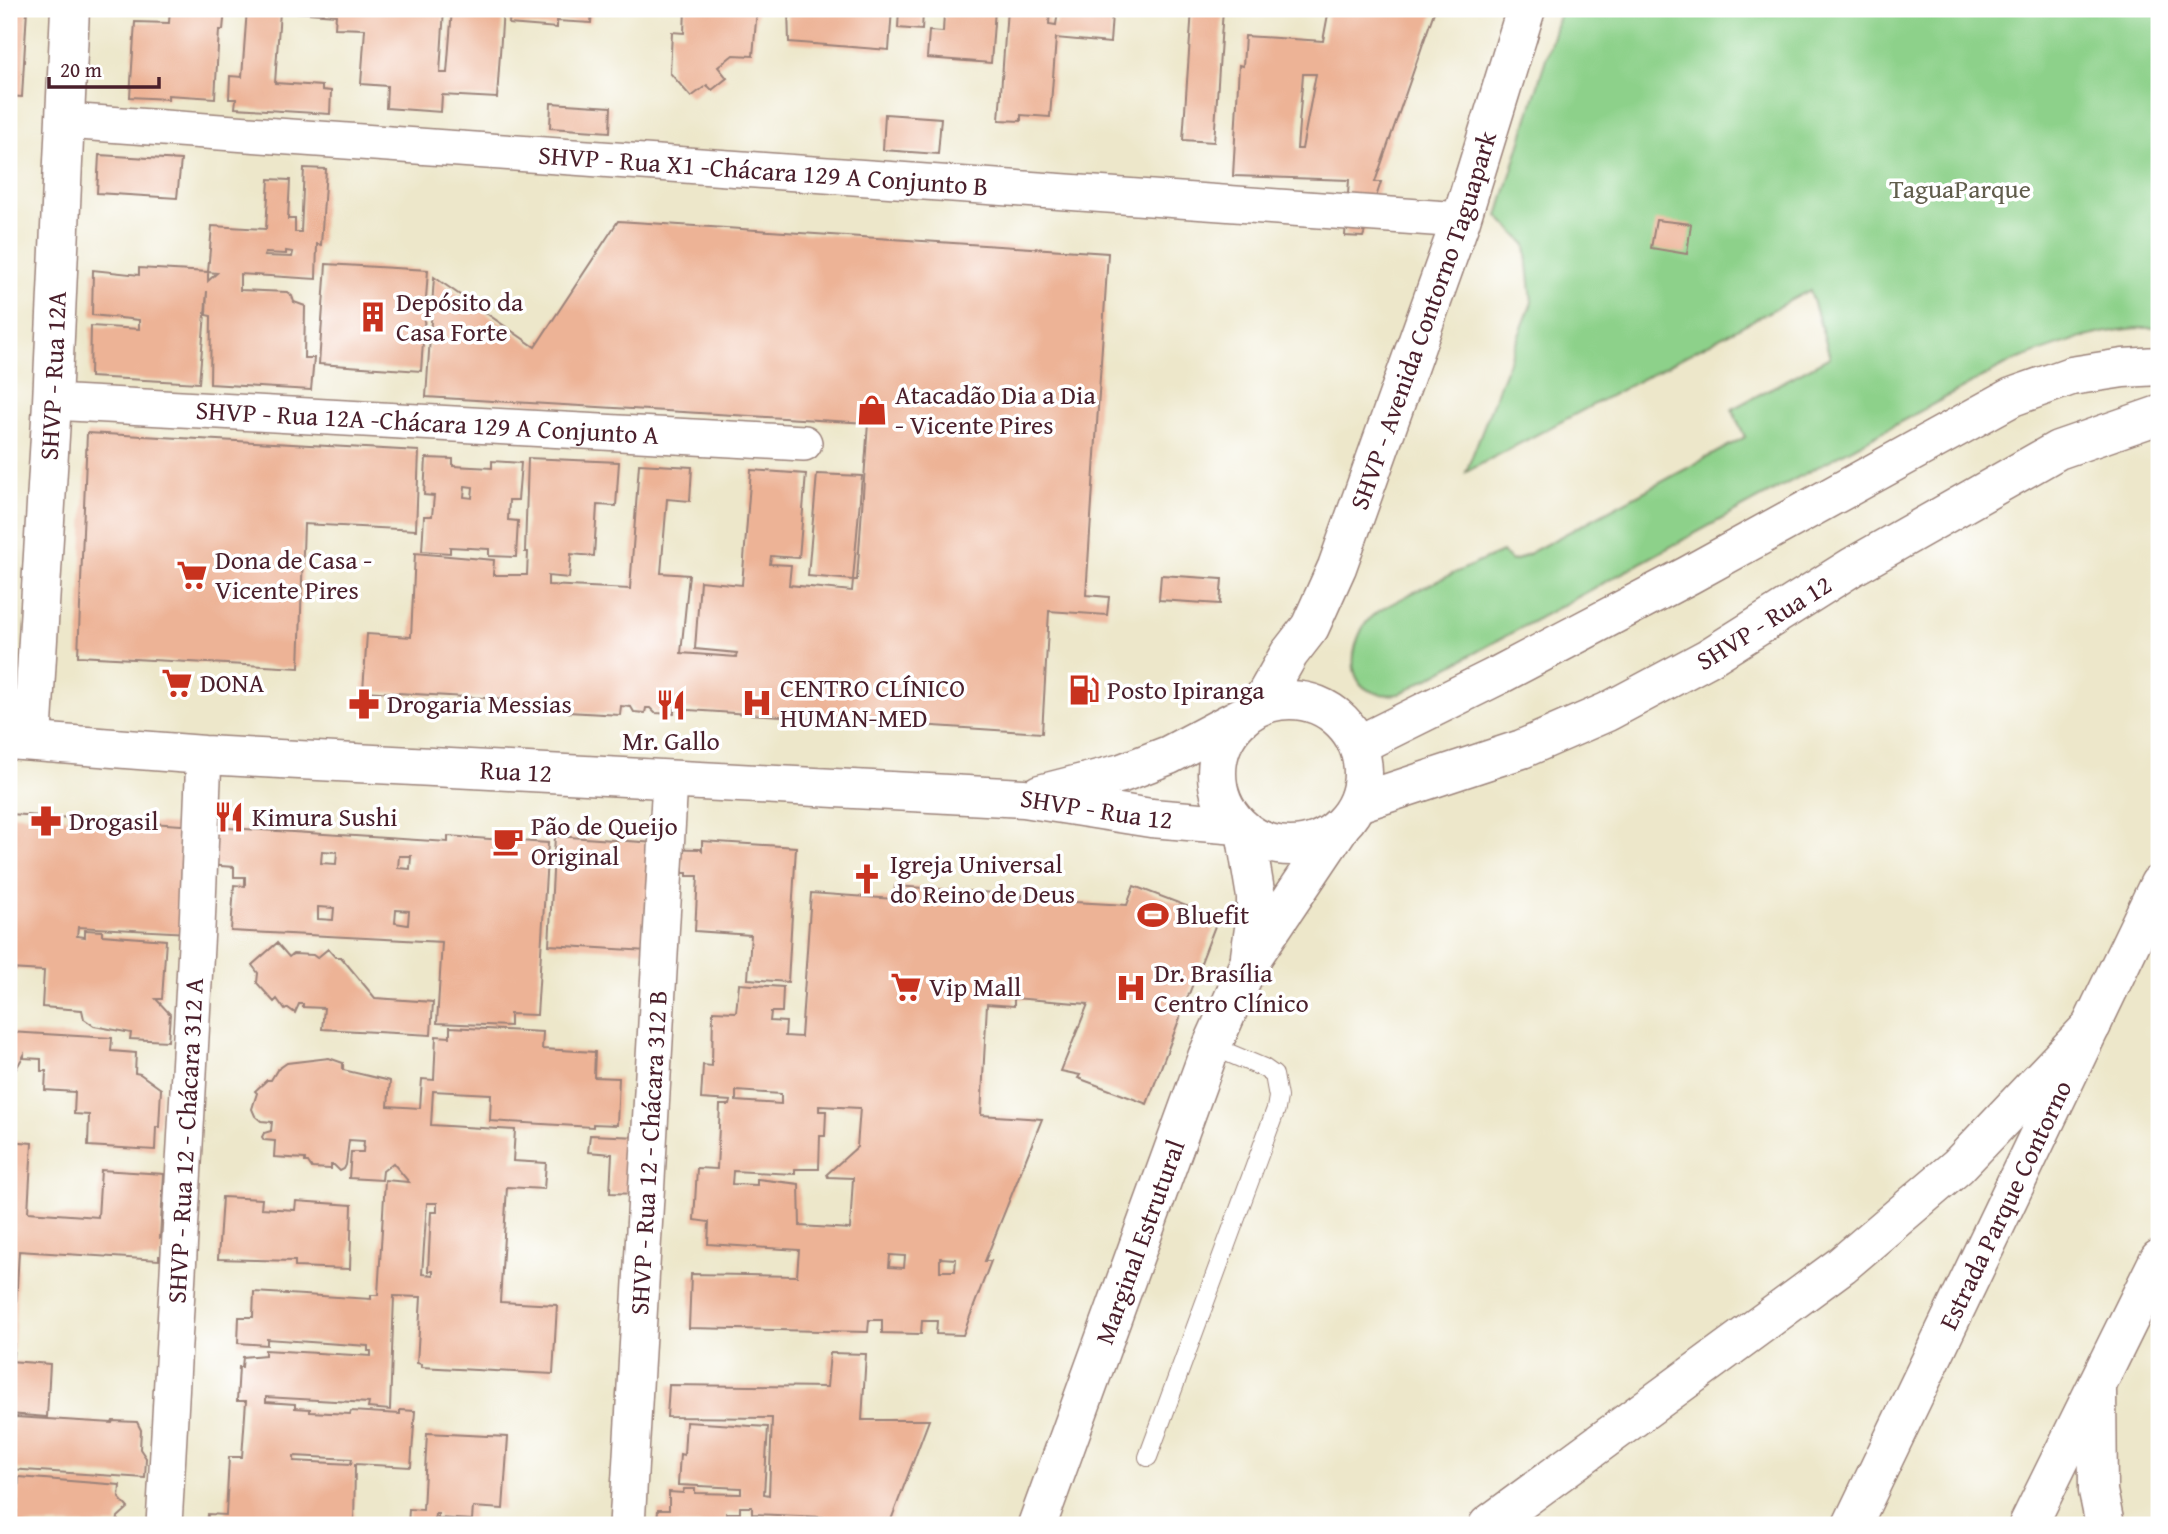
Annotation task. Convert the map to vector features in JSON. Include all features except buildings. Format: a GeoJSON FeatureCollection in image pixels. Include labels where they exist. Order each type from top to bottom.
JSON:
{"type":"FeatureCollection","features":[{"type":"Feature","properties":{"kind":"main road","name":"SHVP - Rua 12A"},"geometry":{"type":"LineString","coordinates":[[21,741],[52,402],[70,9]]}},
{"type":"Feature","properties":{"kind":"main road","name":"SHVP - Avenida Contorno Taguapark"},"geometry":{"type":"LineString","coordinates":[[1253,710],[1310,627],[1337,567],[1461,220],[1527,9]]}},
{"type":"Feature","properties":{"kind":"main road"},"geometry":{"type":"LineString","coordinates":[[1358,745],[1499,675],[1677,581],[2012,397],[2071,376],[2159,366]]}},
{"type":"Feature","properties":{"kind":"main road","name":"SHVP - Rua 12"},"geometry":{"type":"LineString","coordinates":[[1349,815],[1522,749],[1607,712],[1708,658],[1853,567],[2058,450],[2159,415]]}},
{"type":"Feature","properties":{"kind":"main road","name":"SHVP - Avenida Contorno Taguapark"},"geometry":{"type":"LineString","coordinates":[[1308,702],[1310,627]]}},
{"type":"Feature","properties":{"kind":"main road"},"geometry":{"type":"LineString","coordinates":[[1284,700],[1308,702],[1338,717],[1358,745],[1364,774],[1349,815],[1318,841],[1291,846],[1268,843],[1241,828],[1223,805],[1216,781],[1218,756],[1228,732],[1253,710],[1284,700]]}},
{"type":"Feature","properties":{"kind":"main road","name":"SHVP - Rua 12"},"geometry":{"type":"LineString","coordinates":[[1024,798],[1122,773],[1146,764],[1169,755],[1253,710]]}},
{"type":"Feature","properties":{"kind":"main road","name":"Rua 12"},"geometry":{"type":"LineString","coordinates":[[21,741],[204,755],[1024,798]]}},
{"type":"Feature","properties":{"kind":"main road","name":"SHVP - Rua 12"},"geometry":{"type":"LineString","coordinates":[[1024,798],[1151,818],[1241,828]]}},
{"type":"Feature","properties":{"kind":"main road","name":"Marginal Estrutural"},"geometry":{"type":"LineString","coordinates":[[1037,1525],[1212,1046],[1250,961],[1349,815]]}},
{"type":"Feature","properties":{"kind":"main road","name":"Marginal Estrutural"},"geometry":{"type":"LineString","coordinates":[[1241,828],[1256,897],[1250,961]]}},
{"type":"Feature","properties":{"kind":"main road","name":"Estrada Parque Contorno"},"geometry":{"type":"LineString","coordinates":[[1852,1525],[2159,884]]}},
{"type":"Feature","properties":{"kind":"main road"},"geometry":{"type":"LineString","coordinates":[[1488,1525],[1842,1265],[1958,1166],[2092,1025]]}},
{"type":"Feature","properties":{"kind":"main road"},"geometry":{"type":"LineString","coordinates":[[2028,1525],[2159,1259]]}},
{"type":"Feature","properties":{"kind":"main road"},"geometry":{"type":"LineString","coordinates":[[2097,1384],[2098,1491],[2105,1525]]}},
{"type":"Feature","properties":{"kind":"street","name":"SHVP - Rua X1 -Chácara 129 A Conjunto B"},"geometry":{"type":"LineString","coordinates":[[65,121],[1461,220]]}},
{"type":"Feature","properties":{"kind":"street","name":"SHVP - Rua 12A -Chácara 129 A Conjunto A"},"geometry":{"type":"LineString","coordinates":[[52,402],[804,443]]}},
{"type":"Feature","properties":{"kind":"street","name":"SHVP - Rua 12 - Chácara 312 A"},"geometry":{"type":"LineString","coordinates":[[164,1525],[204,755]]}},
{"type":"Feature","properties":{"kind":"street","name":"SHVP - Rua 12 - Chácara 312 B"},"geometry":{"type":"LineString","coordinates":[[627,1525],[670,781]]}},
{"type":"Feature","properties":{"kind":"lane"},"geometry":{"type":"LineString","coordinates":[[1148,1457],[1276,1109],[1278,1097],[1274,1076],[1264,1068],[1212,1046]]}},
{"type":"Feature","properties":{"kind":"green space","name":"TaguaParque"},"geometry":{"type":"Polygon","coordinates":[[[1561,9],[2159,9],[2159,328],[2102,333],[2011,362],[1399,694],[1375,693],[1364,688],[1354,671],[1358,637],[1374,614],[1424,587],[1502,552],[1511,561],[1517,560],[1745,437],[1732,409],[1830,357],[1810,290],[1466,472],[1532,302],[1526,245],[1498,216],[1561,9]]]}},
{"type":"Feature","properties":{"kind":"place","name":"Depósito da Casa Forte"},"geometry":{"type":"Point","coordinates":[373,317]}},
{"type":"Feature","properties":{"kind":"place","name":"Atacadão Dia a Dia - Vicente Pires"},"geometry":{"type":"Point","coordinates":[872,410]}},
{"type":"Feature","properties":{"kind":"place","name":"Dona de Casa - Vicente Pires"},"geometry":{"type":"Point","coordinates":[192,575]}},
{"type":"Feature","properties":{"kind":"place","name":"DONA"},"geometry":{"type":"Point","coordinates":[177,683]}},
{"type":"Feature","properties":{"kind":"place","name":"Posto Ipiranga"},"geometry":{"type":"Point","coordinates":[1084,690]}},
{"type":"Feature","properties":{"kind":"place","name":"CENTRO CLÍNICO HUMAN-MED"},"geometry":{"type":"Point","coordinates":[757,703]}},
{"type":"Feature","properties":{"kind":"place","name":"Drogaria Messias"},"geometry":{"type":"Point","coordinates":[364,704]}},
{"type":"Feature","properties":{"kind":"place","name":"Mr. Gallo"},"geometry":{"type":"Point","coordinates":[671,705]}},
{"type":"Feature","properties":{"kind":"place","name":"Kimura Sushi"},"geometry":{"type":"Point","coordinates":[229,817]}},
{"type":"Feature","properties":{"kind":"place","name":"Drogasil"},"geometry":{"type":"Point","coordinates":[46,821]}},
{"type":"Feature","properties":{"kind":"place","name":"Pão de Queijo Original"},"geometry":{"type":"Point","coordinates":[508,841]}},
{"type":"Feature","properties":{"kind":"place","name":"Igreja Universal do Reino de Deus"},"geometry":{"type":"Point","coordinates":[867,879]}},
{"type":"Feature","properties":{"kind":"place","name":"Bluefit"},"geometry":{"type":"Point","coordinates":[1153,915]}},
{"type":"Feature","properties":{"kind":"place","name":"Vip Mall"},"geometry":{"type":"Point","coordinates":[906,987]}},
{"type":"Feature","properties":{"kind":"place","name":"Dr. Brasília Centro Clínico"},"geometry":{"type":"Point","coordinates":[1131,988]}}]}
